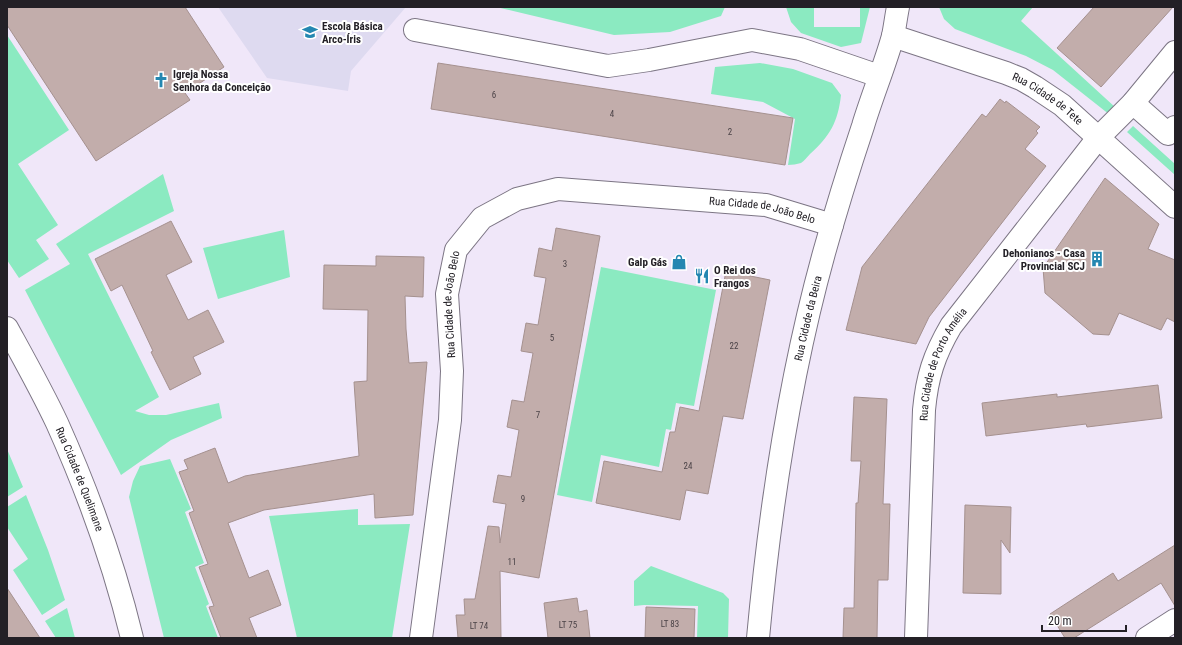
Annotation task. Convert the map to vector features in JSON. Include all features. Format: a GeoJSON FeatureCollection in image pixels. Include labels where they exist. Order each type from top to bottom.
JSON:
{"type":"FeatureCollection","features":[{"type":"Feature","properties":{"kind":"street","name":"Rua Cidade da Beira"},"geometry":{"type":"LineString","coordinates":[[758,638],[763,578],[774,490],[804,333],[845,179],[893,36],[898,7]]}},
{"type":"Feature","properties":{"kind":"street"},"geometry":{"type":"LineString","coordinates":[[415,30],[608,66],[649,60],[752,40],[800,49],[879,76]]}},
{"type":"Feature","properties":{"kind":"street","name":"Rua Cidade de Tete"},"geometry":{"type":"LineString","coordinates":[[893,36],[1021,79],[1062,105],[1175,207]]}},
{"type":"Feature","properties":{"kind":"street","name":"Rua Cidade de Porto Amélia"},"geometry":{"type":"LineString","coordinates":[[916,638],[924,410],[928,381],[942,342],[954,323],[1098,138],[1133,103],[1175,52]]}},
{"type":"Feature","properties":{"kind":"street"},"geometry":{"type":"LineString","coordinates":[[1133,103],[1168,134],[1175,126]]}},
{"type":"Feature","properties":{"kind":"street","name":"Rua Cidade de João Belo"},"geometry":{"type":"LineString","coordinates":[[422,638],[450,420],[452,371],[447,294],[456,250],[482,218],[517,199],[558,189],[766,205],[832,225]]}},
{"type":"Feature","properties":{"kind":"street","name":"Rua Cidade de Quelimane"},"geometry":{"type":"LineString","coordinates":[[7,328],[56,422],[82,482],[124,605],[132,638]]}},
{"type":"Feature","properties":{"kind":"street"},"geometry":{"type":"LineString","coordinates":[[1147,638],[1175,620]]}},
{"type":"Feature","properties":{"kind":"shaded area","name":"Escola Básica Arco-Íris"},"geometry":{"type":"Polygon","coordinates":[[[218,7],[406,7],[351,71],[348,91],[267,78],[218,7]]]}},
{"type":"Feature","properties":{"kind":"green space"},"geometry":{"type":"Polygon","coordinates":[[[496,7],[725,7],[721,16],[670,32],[614,35],[496,7]]]}},
{"type":"Feature","properties":{"kind":"green space"},"geometry":{"type":"Polygon","coordinates":[[[786,7],[814,7],[814,27],[860,27],[860,7],[870,7],[861,43],[841,47],[801,33],[791,22],[786,7]]]}},
{"type":"Feature","properties":{"kind":"green space"},"geometry":{"type":"Polygon","coordinates":[[[939,7],[1033,7],[1021,21],[1116,108],[1110,115],[1053,70],[1026,56],[955,29],[944,19],[939,7]]]}},
{"type":"Feature","properties":{"kind":"green space"},"geometry":{"type":"Polygon","coordinates":[[[7,35],[69,130],[18,164],[58,225],[36,240],[49,259],[19,278],[7,260],[7,35]]]}},
{"type":"Feature","properties":{"kind":"green space"},"geometry":{"type":"Polygon","coordinates":[[[760,63],[793,69],[832,83],[841,95],[838,113],[828,135],[801,163],[788,165],[795,119],[763,102],[711,94],[715,67],[760,63]]]}},
{"type":"Feature","properties":{"kind":"green space"},"geometry":{"type":"Polygon","coordinates":[[[1133,126],[1175,164],[1175,175],[1127,132],[1133,126]]]}},
{"type":"Feature","properties":{"kind":"green space"},"geometry":{"type":"Polygon","coordinates":[[[163,174],[174,211],[88,254],[159,397],[135,411],[149,415],[166,415],[219,403],[222,418],[171,440],[121,475],[25,290],[70,264],[56,244],[163,174]]]}},
{"type":"Feature","properties":{"kind":"green space"},"geometry":{"type":"Polygon","coordinates":[[[284,230],[290,277],[218,299],[203,248],[284,230]]]}},
{"type":"Feature","properties":{"kind":"green space"},"geometry":{"type":"Polygon","coordinates":[[[601,267],[716,290],[694,406],[676,403],[671,430],[666,429],[659,467],[601,455],[592,502],[557,495],[601,267]]]}},
{"type":"Feature","properties":{"kind":"green space"},"geometry":{"type":"Polygon","coordinates":[[[7,449],[23,487],[7,497],[7,449]]]}},
{"type":"Feature","properties":{"kind":"green space"},"geometry":{"type":"Polygon","coordinates":[[[170,459],[191,509],[185,512],[204,563],[195,567],[209,604],[206,606],[218,638],[164,638],[129,497],[133,481],[140,466],[170,459]]]}},
{"type":"Feature","properties":{"kind":"green space"},"geometry":{"type":"Polygon","coordinates":[[[26,495],[48,550],[65,600],[42,615],[13,570],[28,559],[7,527],[7,507],[26,495]]]}},
{"type":"Feature","properties":{"kind":"green space"},"geometry":{"type":"Polygon","coordinates":[[[358,509],[358,525],[410,524],[392,638],[297,638],[269,516],[358,509]]]}},
{"type":"Feature","properties":{"kind":"green space"},"geometry":{"type":"Polygon","coordinates":[[[651,566],[723,593],[729,599],[728,638],[697,638],[698,606],[634,606],[634,581],[651,566]]]}},
{"type":"Feature","properties":{"kind":"green space"},"geometry":{"type":"Polygon","coordinates":[[[67,608],[75,638],[56,638],[45,621],[67,608]]]}},
{"type":"Feature","properties":{"kind":"building","name":"Igreja Nossa Senhora da Conceição"},"geometry":{"type":"Polygon","coordinates":[[[7,7],[185,7],[224,67],[185,93],[190,100],[96,161],[7,25],[7,7]]]}},
{"type":"Feature","properties":{"kind":"building"},"geometry":{"type":"Polygon","coordinates":[[[1094,7],[1173,7],[1101,87],[1057,48],[1094,7]]]}},
{"type":"Feature","properties":{"kind":"building"},"geometry":{"type":"Polygon","coordinates":[[[438,63],[793,118],[785,165],[431,109],[438,63]]]}},
{"type":"Feature","properties":{"kind":"building"},"geometry":{"type":"Polygon","coordinates":[[[1000,99],[1005,103],[1006,101],[1040,127],[1036,131],[1038,133],[1025,149],[1046,166],[929,317],[916,344],[846,330],[862,267],[982,114],[986,117],[1000,99]]]}},
{"type":"Feature","properties":{"kind":"building","name":"Dehonianos - Casa Provincial SCJ"},"geometry":{"type":"Polygon","coordinates":[[[1105,178],[1159,224],[1148,249],[1175,260],[1175,322],[1167,318],[1161,330],[1119,313],[1109,335],[1093,334],[1045,293],[1043,268],[1105,178]]]}},
{"type":"Feature","properties":{"kind":"building"},"geometry":{"type":"Polygon","coordinates":[[[171,221],[192,262],[166,275],[188,320],[208,310],[224,342],[193,357],[201,374],[170,390],[151,352],[153,351],[122,285],[111,291],[95,259],[171,221]]]}},
{"type":"Feature","properties":{"kind":"building"},"geometry":{"type":"Polygon","coordinates":[[[556,228],[600,236],[539,578],[500,571],[501,638],[458,638],[456,615],[465,615],[464,599],[475,599],[488,526],[499,527],[500,543],[506,504],[493,502],[498,475],[511,477],[519,430],[507,427],[512,400],[524,402],[533,353],[521,351],[526,323],[538,325],[546,278],[534,276],[539,248],[552,251],[556,228]]]}},
{"type":"Feature","properties":{"kind":"building"},"geometry":{"type":"Polygon","coordinates":[[[376,256],[424,257],[423,297],[405,296],[409,363],[427,362],[413,515],[375,518],[374,494],[264,510],[228,523],[249,578],[268,570],[281,605],[249,618],[257,638],[221,638],[209,607],[214,606],[199,567],[208,564],[189,513],[194,511],[179,472],[188,469],[184,460],[215,448],[228,483],[245,476],[359,456],[354,382],[367,381],[368,310],[323,309],[324,265],[376,266],[376,256]]]}},
{"type":"Feature","properties":{"kind":"building"},"geometry":{"type":"Polygon","coordinates":[[[726,271],[770,280],[743,419],[723,416],[708,494],[686,490],[680,520],[596,503],[604,461],[662,472],[670,432],[675,432],[680,407],[699,411],[726,271]]]}},
{"type":"Feature","properties":{"kind":"building"},"geometry":{"type":"Polygon","coordinates":[[[1158,385],[1162,418],[1087,427],[1086,424],[986,436],[982,403],[1057,394],[1057,397],[1158,385]]]}},
{"type":"Feature","properties":{"kind":"building"},"geometry":{"type":"Polygon","coordinates":[[[854,397],[887,399],[883,504],[890,504],[888,580],[878,580],[877,638],[843,638],[844,608],[854,608],[856,503],[858,503],[861,461],[851,461],[854,397]]]}},
{"type":"Feature","properties":{"kind":"building"},"geometry":{"type":"Polygon","coordinates":[[[965,505],[1011,507],[1010,553],[1001,540],[1001,594],[963,593],[965,505]]]}},
{"type":"Feature","properties":{"kind":"building"},"geometry":{"type":"Polygon","coordinates":[[[1175,545],[1175,606],[1161,583],[1074,638],[1065,638],[1050,614],[1113,573],[1118,581],[1175,545]]]}},
{"type":"Feature","properties":{"kind":"building"},"geometry":{"type":"Polygon","coordinates":[[[7,588],[40,638],[7,638],[7,588]]]}},
{"type":"Feature","properties":{"kind":"building"},"geometry":{"type":"Polygon","coordinates":[[[577,598],[579,612],[587,610],[590,638],[548,638],[544,603],[577,598]]]}},
{"type":"Feature","properties":{"kind":"building"},"geometry":{"type":"Polygon","coordinates":[[[646,607],[695,609],[694,638],[645,638],[646,607]]]}},
{"type":"Feature","properties":{"kind":"place","name":"Escola Básica Arco-Íris"},"geometry":{"type":"Point","coordinates":[310,32]}},
{"type":"Feature","properties":{"kind":"place","name":"Igreja Nossa Senhora da Conceição"},"geometry":{"type":"Point","coordinates":[161,80]}},
{"type":"Feature","properties":{"kind":"place","name":"Dehonianos - Casa Provincial SCJ"},"geometry":{"type":"Point","coordinates":[1097,259]}},
{"type":"Feature","properties":{"kind":"place","name":"Galp Gás"},"geometry":{"type":"Point","coordinates":[679,262]}},
{"type":"Feature","properties":{"kind":"place","name":"O Rei dos Frangos"},"geometry":{"type":"Point","coordinates":[702,276]}}]}
